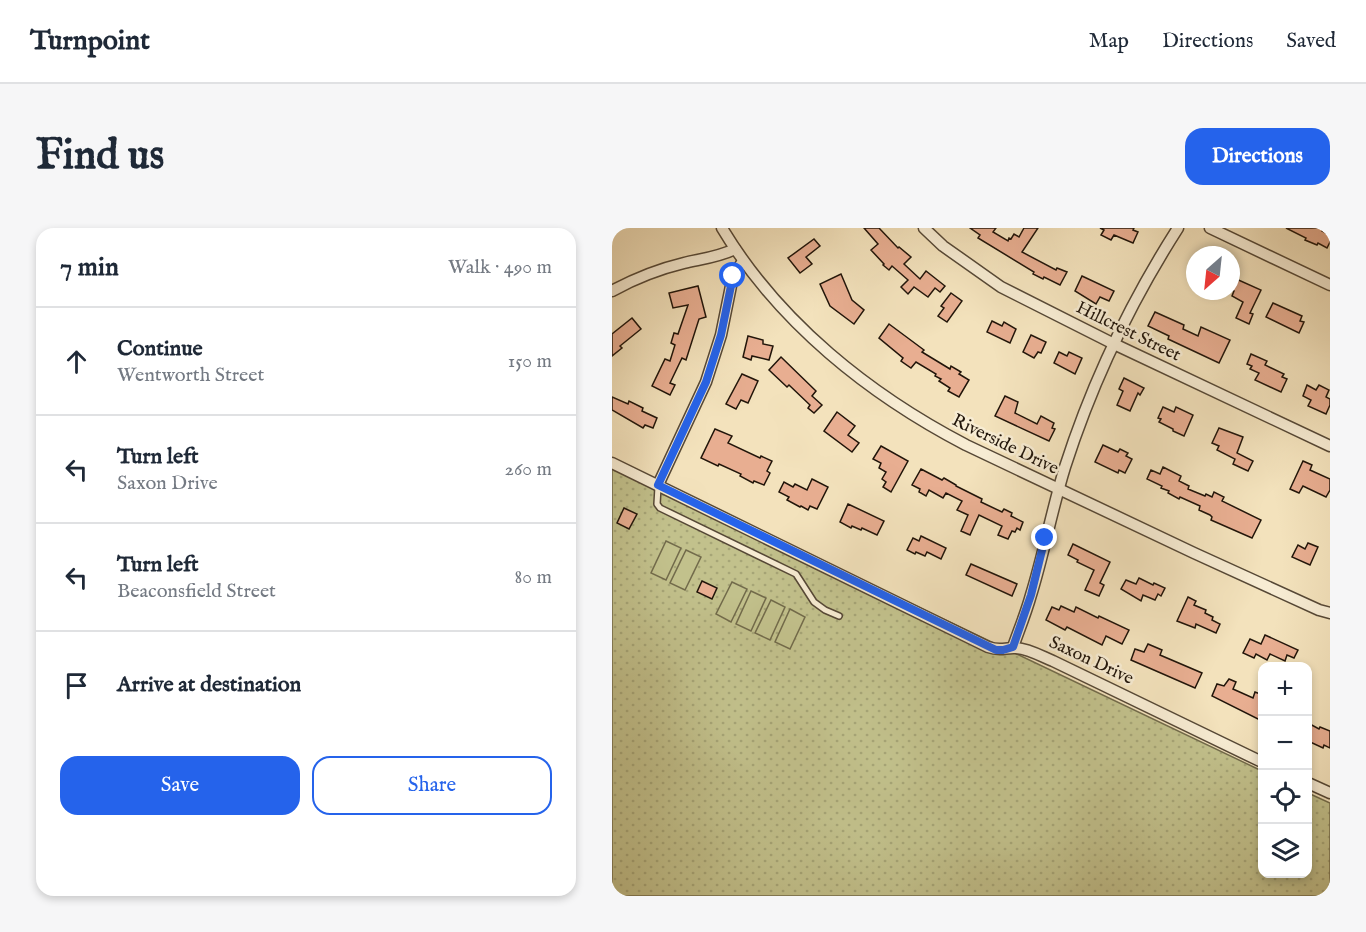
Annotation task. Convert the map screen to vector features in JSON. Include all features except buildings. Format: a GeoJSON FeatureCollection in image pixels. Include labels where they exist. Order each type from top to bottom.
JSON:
{"type":"FeatureCollection","features":[{"type":"Feature","properties":{"kind":"street","name":"Riverside Drive"},"geometry":{"type":"LineString","coordinates":[[722,228],[743,261],[801,327],[884,396],[937,430],[1194,553],[1330,613]]}},
{"type":"Feature","properties":{"kind":"street","name":"Hillcrest Street"},"geometry":{"type":"LineString","coordinates":[[924,228],[943,246],[1001,287],[1114,344],[1330,446]]}},
{"type":"Feature","properties":{"kind":"street"},"geometry":{"type":"LineString","coordinates":[[1013,647],[1031,595],[1059,489],[1083,418],[1114,344],[1146,280],[1178,228]]}},
{"type":"Feature","properties":{"kind":"street"},"geometry":{"type":"LineString","coordinates":[[1209,228],[1330,285]]}},
{"type":"Feature","properties":{"kind":"street"},"geometry":{"type":"LineString","coordinates":[[612,291],[652,273],[682,263],[718,256],[735,249]]}},
{"type":"Feature","properties":{"kind":"street"},"geometry":{"type":"LineString","coordinates":[[658,485],[706,382],[721,335],[733,276],[743,261]]}},
{"type":"Feature","properties":{"kind":"street","name":"Saxon Drive"},"geometry":{"type":"LineString","coordinates":[[612,463],[988,647],[996,650],[1013,647],[1027,650],[1258,760]]}},
{"type":"Feature","properties":{"kind":"street"},"geometry":{"type":"LineString","coordinates":[[1312,785],[1330,793]]}},
{"type":"Feature","properties":{"kind":"lane"},"geometry":{"type":"LineString","coordinates":[[658,485],[657,504],[660,508],[796,574],[814,602],[838,616]]}},
{"type":"Feature","properties":{"kind":"shaded area"},"geometry":{"type":"Polygon","coordinates":[[[612,461],[1258,769],[1258,878],[1312,878],[1312,795],[1330,803],[1330,896],[612,896],[612,461]]]}},
{"type":"Feature","properties":{"kind":"shaded area"},"geometry":{"type":"Polygon","coordinates":[[[666,541],[681,548],[666,580],[651,573],[666,541]]]}},
{"type":"Feature","properties":{"kind":"shaded area"},"geometry":{"type":"Polygon","coordinates":[[[686,550],[701,557],[685,590],[670,583],[686,550]]]}},
{"type":"Feature","properties":{"kind":"shaded area"},"geometry":{"type":"Polygon","coordinates":[[[732,582],[747,589],[731,622],[716,614],[732,582]]]}},
{"type":"Feature","properties":{"kind":"shaded area"},"geometry":{"type":"Polygon","coordinates":[[[751,591],[766,598],[751,631],[736,624],[751,591]]]}},
{"type":"Feature","properties":{"kind":"shaded area"},"geometry":{"type":"Polygon","coordinates":[[[771,600],[785,607],[770,640],[755,633],[771,600]]]}},
{"type":"Feature","properties":{"kind":"shaded area"},"geometry":{"type":"Polygon","coordinates":[[[790,609],[805,617],[790,649],[775,642],[790,609]]]}},
{"type":"Feature","properties":{"kind":"route"},"geometry":{"type":"LineString","coordinates":[[733,276],[721,335],[706,382],[658,485],[996,650],[1013,647],[1031,595],[1045,538]]}}]}
